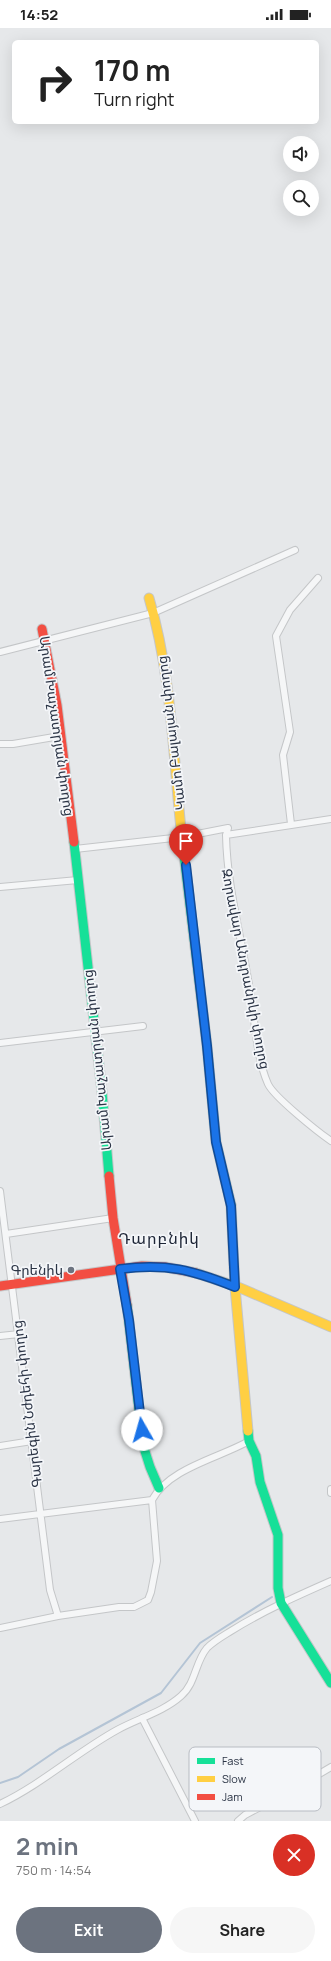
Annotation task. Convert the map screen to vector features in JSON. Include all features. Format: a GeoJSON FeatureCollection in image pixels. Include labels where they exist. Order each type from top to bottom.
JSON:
{"type":"FeatureCollection","features":[{"type":"Feature","properties":{"kind":"street"},"geometry":{"type":"LineString","coordinates":[[0,652],[153,613],[295,550]]}},
{"type":"Feature","properties":{"kind":"street"},"geometry":{"type":"LineString","coordinates":[[291,824],[283,755],[290,732],[276,636],[290,610],[318,578]]}},
{"type":"Feature","properties":{"kind":"street","name":"Կամո Բալայան փողոց"},"geometry":{"type":"LineString","coordinates":[[149,598],[156,622],[173,731],[182,837],[195,937],[216,1142],[231,1206],[235,1287],[249,1441],[254,1447],[260,1481],[277,1526],[280,1543],[277,1594],[331,1683]]}},
{"type":"Feature","properties":{"kind":"street","name":"Արամ Խաչատրյան փողոց"},"geometry":{"type":"LineString","coordinates":[[42,629],[56,705],[75,849],[94,1031],[102,1092],[113,1218],[129,1320],[142,1430],[142,1443],[149,1465],[159,1488]]}},
{"type":"Feature","properties":{"kind":"street"},"geometry":{"type":"LineString","coordinates":[[0,744],[13,744],[60,736]]}},
{"type":"Feature","properties":{"kind":"street"},"geometry":{"type":"LineString","coordinates":[[75,849],[182,837],[228,828],[226,836],[291,824],[331,819]]}},
{"type":"Feature","properties":{"kind":"street","name":"Զորավար Անդրանիկի փողոց"},"geometry":{"type":"LineString","coordinates":[[226,836],[226,863],[250,990],[259,1051],[269,1085],[291,1108],[331,1141]]}},
{"type":"Feature","properties":{"kind":"street"},"geometry":{"type":"LineString","coordinates":[[0,887],[78,880]]}},
{"type":"Feature","properties":{"kind":"street"},"geometry":{"type":"LineString","coordinates":[[0,1043],[143,1026]]}},
{"type":"Feature","properties":{"kind":"street","name":"Գարեգին Նժդեհի փողոց"},"geometry":{"type":"LineString","coordinates":[[0,1191],[32,1441],[39,1514],[50,1590],[58,1616]]}},
{"type":"Feature","properties":{"kind":"street"},"geometry":{"type":"LineString","coordinates":[[6,1234],[113,1218]]}},
{"type":"Feature","properties":{"kind":"street"},"geometry":{"type":"LineString","coordinates":[[0,1286],[120,1269],[151,1266],[178,1268],[189,1270],[235,1287],[331,1327]]}},
{"type":"Feature","properties":{"kind":"street"},"geometry":{"type":"LineString","coordinates":[[0,1336],[19,1334]]}},
{"type":"Feature","properties":{"kind":"street"},"geometry":{"type":"LineString","coordinates":[[0,1446],[32,1441]]}},
{"type":"Feature","properties":{"kind":"street"},"geometry":{"type":"LineString","coordinates":[[0,1628],[58,1616],[119,1607],[134,1607],[148,1600],[157,1561],[152,1500],[159,1488],[188,1469],[249,1441]]}},
{"type":"Feature","properties":{"kind":"street"},"geometry":{"type":"LineString","coordinates":[[0,1519],[152,1500]]}},
{"type":"Feature","properties":{"kind":"street"},"geometry":{"type":"LineString","coordinates":[[0,1804],[34,1786],[54,1771],[117,1730],[163,1709],[182,1695],[191,1683],[206,1650],[213,1642],[258,1614],[331,1580]]}},
{"type":"Feature","properties":{"kind":"street"},"geometry":{"type":"LineString","coordinates":[[142,1718],[189,1808]]}},
{"type":"Feature","properties":{"kind":"street"},"geometry":{"type":"LineString","coordinates":[[321,1773],[331,1767]]}},
{"type":"Feature","properties":{"kind":"street"},"geometry":{"type":"LineString","coordinates":[[191,1811],[196,1821]]}},
{"type":"Feature","properties":{"kind":"street"},"geometry":{"type":"LineString","coordinates":[[238,1821],[253,1811]]}},
{"type":"Feature","properties":{"kind":"waterway"},"geometry":{"type":"LineString","coordinates":[[0,1783],[18,1777],[59,1749],[161,1693],[200,1643],[272,1597]]}},
{"type":"Feature","properties":{"kind":"traffic: fast"},"geometry":{"type":"LineString","coordinates":[[74,842],[102,1092],[109,1176]]}},
{"type":"Feature","properties":{"kind":"traffic: fast"},"geometry":{"type":"LineString","coordinates":[[183,847],[207,1046],[216,1142],[231,1205]]}},
{"type":"Feature","properties":{"kind":"traffic: fast"},"geometry":{"type":"LineString","coordinates":[[127,1305],[143,1445],[159,1488]]}},
{"type":"Feature","properties":{"kind":"traffic: fast"},"geometry":{"type":"LineString","coordinates":[[248,1431],[249,1441],[256,1456],[260,1482],[278,1535],[278,1588],[281,1603],[331,1683]]}},
{"type":"Feature","properties":{"kind":"traffic: slow"},"geometry":{"type":"LineString","coordinates":[[149,598],[157,629],[168,690],[183,847]]}},
{"type":"Feature","properties":{"kind":"traffic: slow"},"geometry":{"type":"LineString","coordinates":[[231,1205],[235,1287],[248,1431]]}},
{"type":"Feature","properties":{"kind":"traffic: slow"},"geometry":{"type":"LineString","coordinates":[[196,1273],[238,1287],[331,1327]]}},
{"type":"Feature","properties":{"kind":"traffic: jam"},"geometry":{"type":"LineString","coordinates":[[42,629],[57,705],[74,842]]}},
{"type":"Feature","properties":{"kind":"traffic: jam"},"geometry":{"type":"LineString","coordinates":[[109,1176],[113,1218],[127,1305]]}},
{"type":"Feature","properties":{"kind":"traffic: jam"},"geometry":{"type":"LineString","coordinates":[[0,1286],[142,1266],[165,1267],[196,1273]]}},
{"type":"Feature","properties":{"kind":"place","name":"Գրենիկ"},"geometry":{"type":"Point","coordinates":[71,1270]}},
{"type":"Feature","properties":{"kind":"district","name":"Դարբնիկ"},"geometry":{"type":"Point","coordinates":[159,1238]}},
{"type":"Feature","properties":{"kind":"route"},"geometry":{"type":"LineString","coordinates":[[142,1430],[129,1320],[120,1269],[142,1266],[164,1266],[178,1268],[189,1270],[235,1287],[231,1206],[216,1142],[212,1113],[207,1046],[194,921],[186,865]]}}]}
